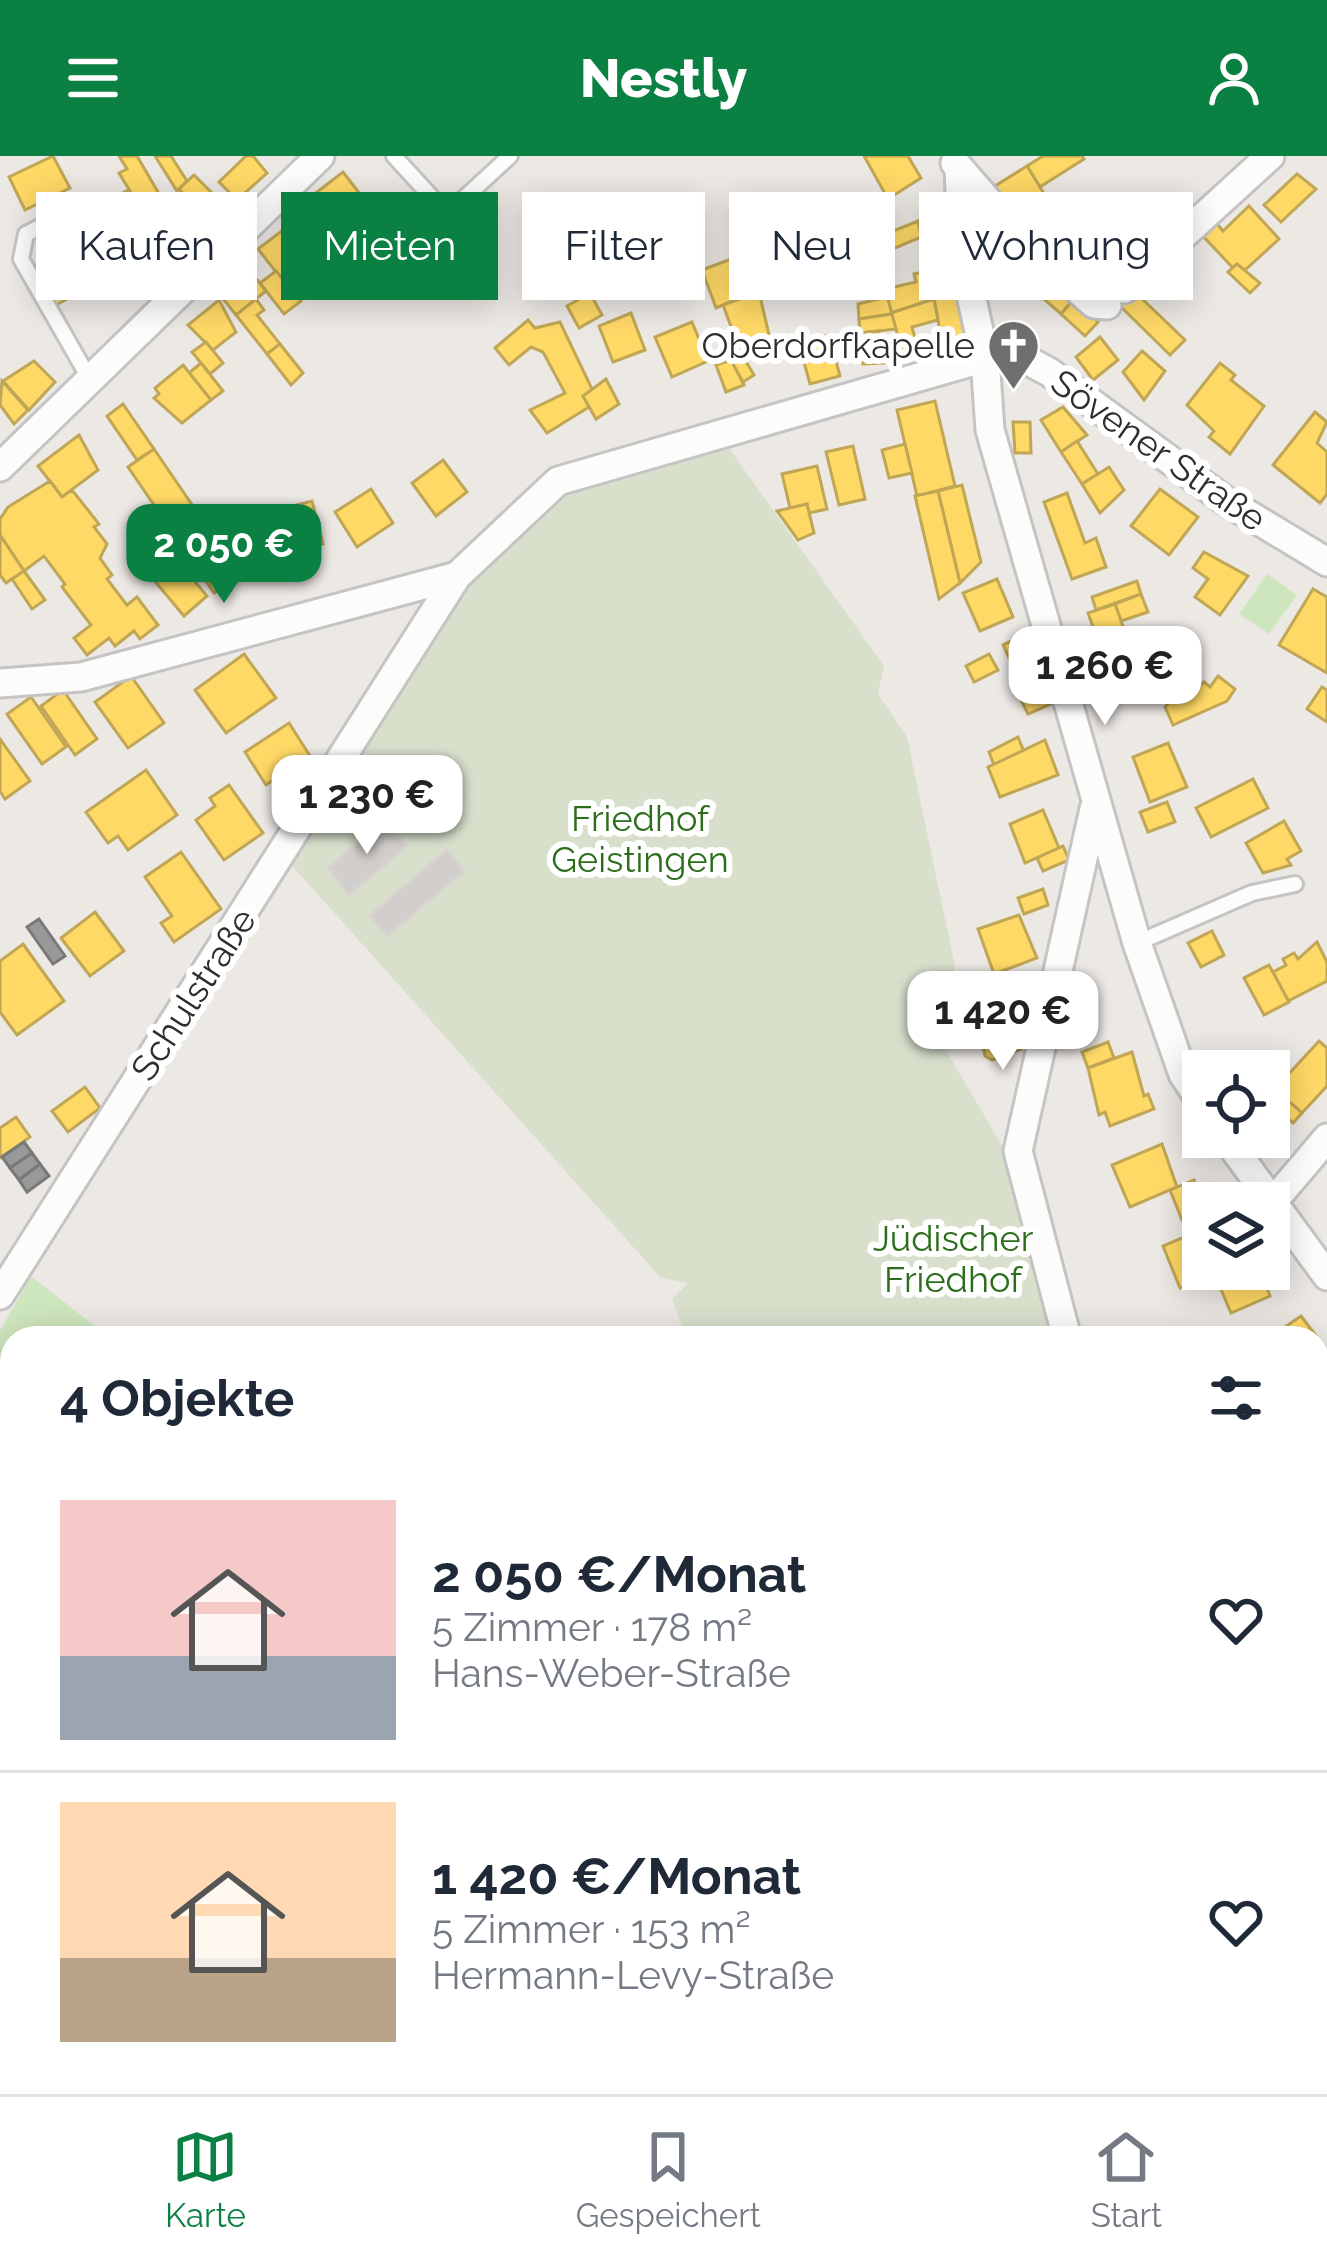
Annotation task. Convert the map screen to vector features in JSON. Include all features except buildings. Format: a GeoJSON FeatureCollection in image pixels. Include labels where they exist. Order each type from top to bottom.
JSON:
{"type":"FeatureCollection","features":[{"type":"Feature","properties":{"kind":"street"},"geometry":{"type":"LineString","coordinates":[[0,466],[320,156]]}},
{"type":"Feature","properties":{"kind":"street"},"geometry":{"type":"LineString","coordinates":[[955,163],[1022,240],[1094,304],[1116,297],[1270,156]]}},
{"type":"Feature","properties":{"kind":"street"},"geometry":{"type":"LineString","coordinates":[[955,163],[963,259],[985,358],[990,430],[1094,805],[1182,1071]]}},
{"type":"Feature","properties":{"kind":"street","name":"Sövener Straße"},"geometry":{"type":"LineString","coordinates":[[985,358],[1023,358],[1049,372],[1226,501],[1327,562]]}},
{"type":"Feature","properties":{"kind":"street","name":"Schulstraße"},"geometry":{"type":"LineString","coordinates":[[0,1295],[457,576],[558,481],[985,358]]}},
{"type":"Feature","properties":{"kind":"street"},"geometry":{"type":"LineString","coordinates":[[0,683],[80,677],[457,576]]}},
{"type":"Feature","properties":{"kind":"street"},"geometry":{"type":"LineString","coordinates":[[1064,1326],[1018,1151],[1094,805]]}},
{"type":"Feature","properties":{"kind":"street"},"geometry":{"type":"LineString","coordinates":[[1290,1182],[1327,1138]]}},
{"type":"Feature","properties":{"kind":"street"},"geometry":{"type":"LineString","coordinates":[[1290,1228],[1327,1276]]}},
{"type":"Feature","properties":{"kind":"lane"},"geometry":{"type":"LineString","coordinates":[[394,156],[447,214],[510,156]]}},
{"type":"Feature","properties":{"kind":"lane"},"geometry":{"type":"LineString","coordinates":[[36,229],[26,234],[21,260],[36,286]]}},
{"type":"Feature","properties":{"kind":"lane"},"geometry":{"type":"LineString","coordinates":[[44,300],[89,377]]}},
{"type":"Feature","properties":{"kind":"lane"},"geometry":{"type":"LineString","coordinates":[[1137,944],[1252,893],[1295,884]]}},
{"type":"Feature","properties":{"kind":"green space","name":"Friedhof Geistingen"},"geometry":{"type":"Polygon","coordinates":[[[726,444],[884,666],[878,694],[907,737],[955,966],[937,1035],[1010,1159],[1050,1326],[682,1326],[672,1299],[688,1283],[661,1278],[287,860],[464,591],[567,488],[726,444]]]}},
{"type":"Feature","properties":{"kind":"green space"},"geometry":{"type":"Polygon","coordinates":[[[1267,574],[1297,595],[1269,634],[1239,614],[1267,574]]]}},
{"type":"Feature","properties":{"kind":"green space"},"geometry":{"type":"Polygon","coordinates":[[[31,1276],[95,1326],[3,1326],[31,1276]]]}},
{"type":"Feature","properties":{"kind":"place","name":"Oberdorfkapelle"},"geometry":{"type":"Point","coordinates":[1014,391]}},
{"type":"Feature","properties":{"kind":"park label","name":"Jüdischer Friedhof"},"geometry":{"type":"Point","coordinates":[953,1258]}}]}
